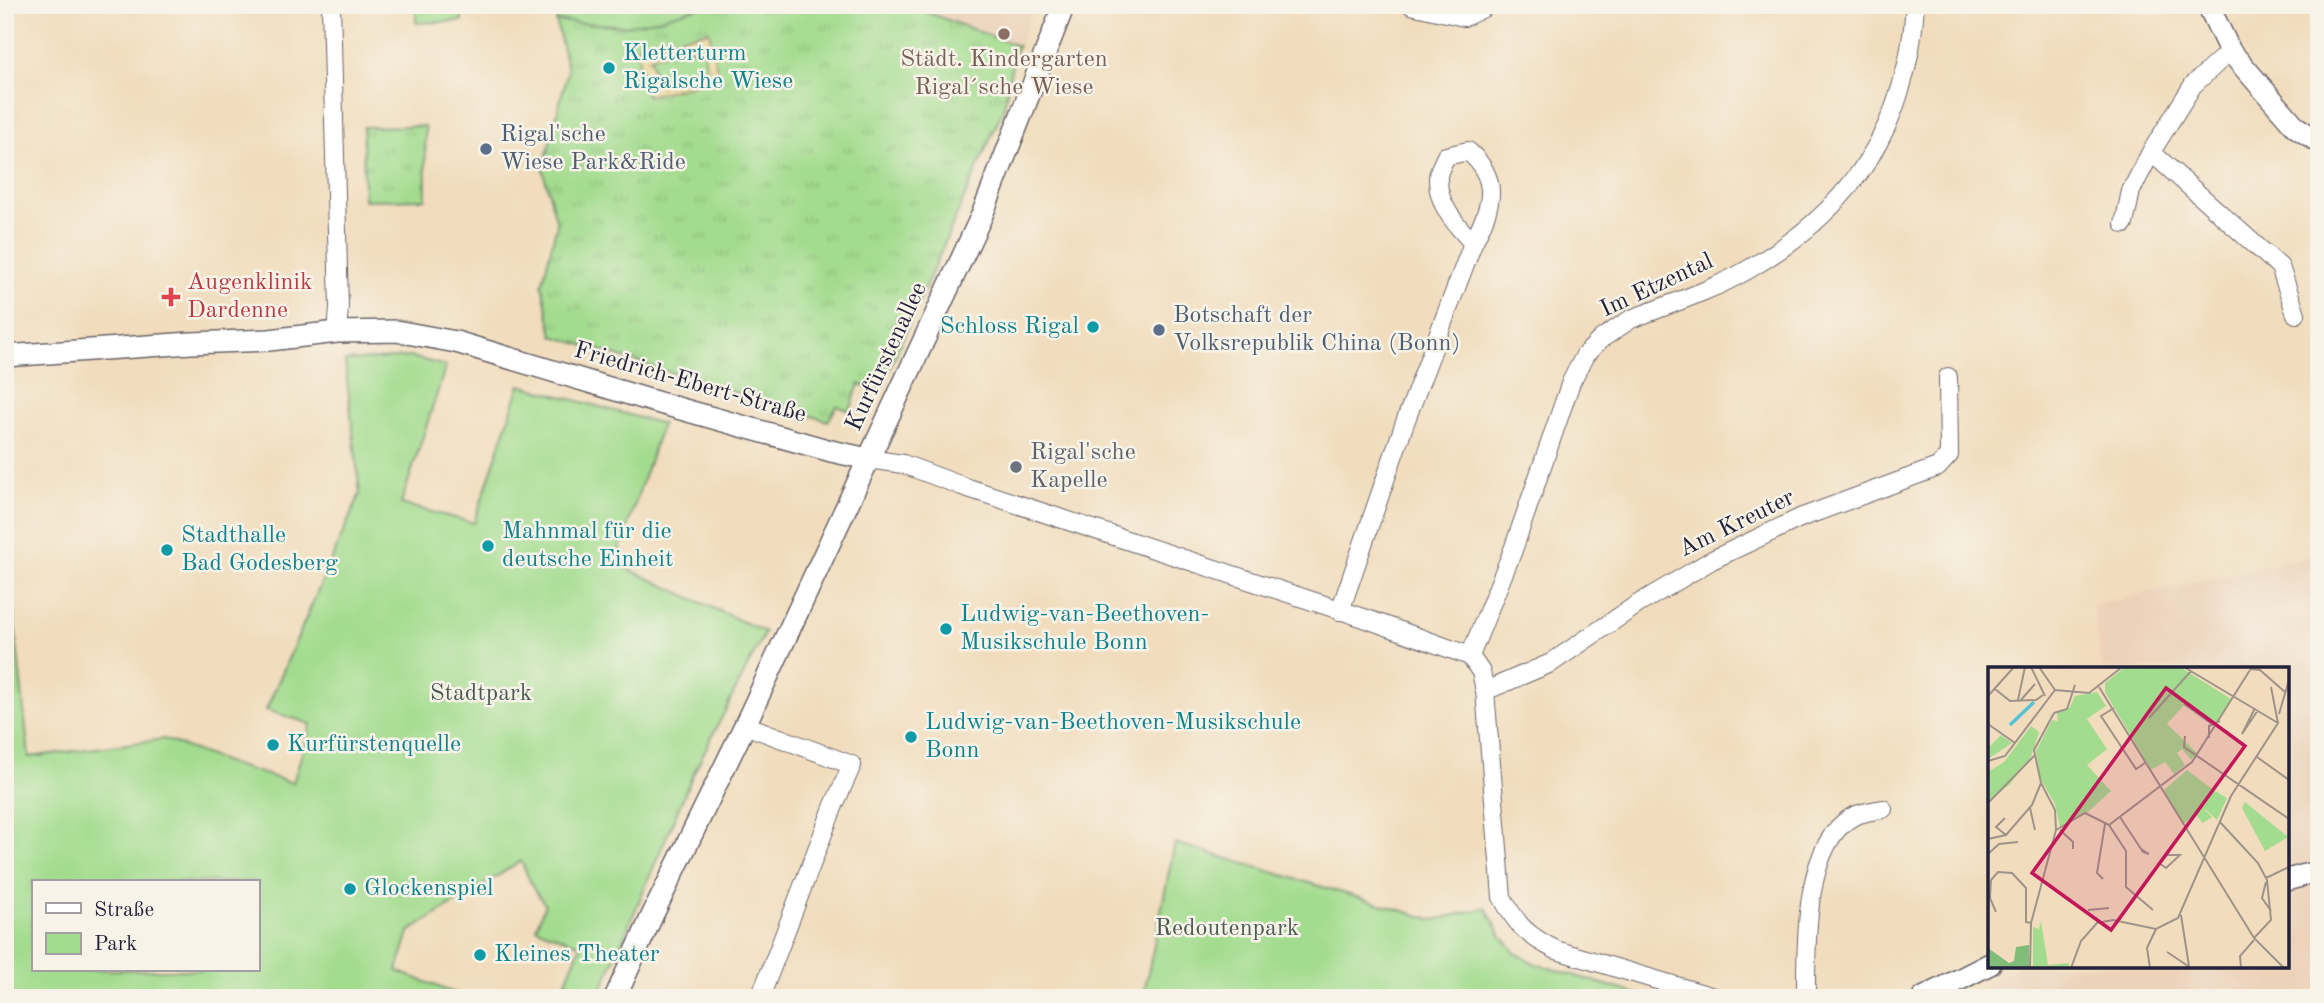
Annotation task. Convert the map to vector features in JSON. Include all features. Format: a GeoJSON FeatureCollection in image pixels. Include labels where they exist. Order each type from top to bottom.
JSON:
{"type":"FeatureCollection","features":[{"type":"Feature","properties":{"kind":"street"},"geometry":{"type":"LineString","coordinates":[[331,5],[339,308],[337,332]]}},
{"type":"Feature","properties":{"kind":"street","name":"Kurfürstenallee"},"geometry":{"type":"LineString","coordinates":[[615,998],[745,726],[982,215],[1064,5]]}},
{"type":"Feature","properties":{"kind":"street"},"geometry":{"type":"LineString","coordinates":[[1411,5],[1464,17],[1484,5]]}},
{"type":"Feature","properties":{"kind":"street","name":"Im Etzental"},"geometry":{"type":"LineString","coordinates":[[1470,656],[1513,550],[1571,382],[1585,355],[1601,339],[1631,319],[1747,271],[1790,243],[1820,219],[1854,182],[1879,145],[1903,86],[1915,5]]}},
{"type":"Feature","properties":{"kind":"street"},"geometry":{"type":"LineString","coordinates":[[2208,5],[2230,51],[2296,127],[2319,142]]}},
{"type":"Feature","properties":{"kind":"street"},"geometry":{"type":"LineString","coordinates":[[2124,224],[2131,191],[2151,152],[2193,85],[2230,51]]}},
{"type":"Feature","properties":{"kind":"street"},"geometry":{"type":"LineString","coordinates":[[1340,611],[1404,425],[1473,243],[1487,215],[1492,192],[1481,162],[1468,151],[1446,156],[1438,176],[1441,200],[1458,227],[1473,243]]}},
{"type":"Feature","properties":{"kind":"street"},"geometry":{"type":"LineString","coordinates":[[2151,152],[2280,267],[2296,314]]}},
{"type":"Feature","properties":{"kind":"street","name":"Friedrich-Ebert-Straße"},"geometry":{"type":"LineString","coordinates":[[5,356],[269,340],[337,332],[396,331],[456,342],[831,451],[903,464],[1470,656]]}},
{"type":"Feature","properties":{"kind":"street","name":"Am Kreuter"},"geometry":{"type":"LineString","coordinates":[[1485,691],[1551,663],[1638,604],[1712,560],[1800,518],[1938,467],[1950,455],[1948,377]]}},
{"type":"Feature","properties":{"kind":"street"},"geometry":{"type":"LineString","coordinates":[[1470,656],[1481,672],[1485,691],[1502,897],[1515,921],[1533,939],[1556,950],[1717,998]]}},
{"type":"Feature","properties":{"kind":"street"},"geometry":{"type":"LineString","coordinates":[[745,726],[852,765],[760,998]]}},
{"type":"Feature","properties":{"kind":"street"},"geometry":{"type":"LineString","coordinates":[[1806,998],[1806,941],[1815,877],[1825,849],[1837,831],[1852,817],[1883,809]]}},
{"type":"Feature","properties":{"kind":"street"},"geometry":{"type":"LineString","coordinates":[[2289,879],[2319,871]]}},
{"type":"Feature","properties":{"kind":"street"},"geometry":{"type":"LineString","coordinates":[[1923,998],[1988,965]]}},
{"type":"Feature","properties":{"kind":"shaded area","name":"Städt. Kindergarten Rigal´sche Wiese"},"geometry":{"type":"Polygon","coordinates":[[[907,5],[1035,5],[1018,46],[907,5]]]}},
{"type":"Feature","properties":{"kind":"shaded area"},"geometry":{"type":"Polygon","coordinates":[[[2312,556],[2319,583],[2319,998],[1969,998],[2015,968],[2289,968],[2289,667],[2102,667],[2092,605],[2312,556]]]}},
{"type":"Feature","properties":{"kind":"green space"},"geometry":{"type":"Polygon","coordinates":[[[416,5],[461,5],[462,21],[416,23],[416,5]]]}},
{"type":"Feature","properties":{"kind":"green space"},"geometry":{"type":"Polygon","coordinates":[[[560,5],[706,5],[626,26],[556,21],[560,5]]]}},
{"type":"Feature","properties":{"kind":"green space"},"geometry":{"type":"Polygon","coordinates":[[[706,5],[907,5],[1018,46],[1013,58],[1004,107],[880,391],[859,384],[850,411],[837,406],[828,421],[553,336],[542,285],[557,224],[543,170],[568,70],[556,21],[626,26],[706,5]]]}},
{"type":"Feature","properties":{"kind":"green space"},"geometry":{"type":"Polygon","coordinates":[[[703,47],[707,70],[655,80],[650,57],[703,47]]]}},
{"type":"Feature","properties":{"kind":"green space"},"geometry":{"type":"Polygon","coordinates":[[[425,126],[426,199],[364,200],[363,127],[425,126]]]}},
{"type":"Feature","properties":{"kind":"green space","name":"Stadtpark"},"geometry":{"type":"Polygon","coordinates":[[[411,357],[446,366],[401,504],[474,523],[520,385],[662,424],[615,563],[765,632],[693,774],[598,998],[559,998],[581,945],[536,928],[545,904],[534,890],[521,861],[409,932],[397,971],[467,998],[5,998],[5,532],[29,757],[164,739],[293,783],[311,724],[266,710],[360,494],[345,361],[411,357]]]}},
{"type":"Feature","properties":{"kind":"green space","name":"Redoutenpark"},"geometry":{"type":"Polygon","coordinates":[[[1175,843],[1434,920],[1486,908],[1515,953],[1536,964],[1650,998],[1143,998],[1175,843]]]}},
{"type":"Feature","properties":{"kind":"sand"},"geometry":{"type":"Polygon","coordinates":[[[709,31],[719,79],[647,96],[636,48],[709,31]]]}},
{"type":"Feature","properties":{"kind":"place","name":"Städt. Kindergarten Rigal´sche Wiese"},"geometry":{"type":"Point","coordinates":[1004,34]}},
{"type":"Feature","properties":{"kind":"place","name":"Kletterturm Rigalsche Wiese"},"geometry":{"type":"Point","coordinates":[609,68]}},
{"type":"Feature","properties":{"kind":"place","name":"Rigal'sche Wiese Park&Ride"},"geometry":{"type":"Point","coordinates":[486,149]}},
{"type":"Feature","properties":{"kind":"place","name":"Augenklinik Dardenne"},"geometry":{"type":"Point","coordinates":[171,297]}},
{"type":"Feature","properties":{"kind":"place","name":"Schloss Rigal"},"geometry":{"type":"Point","coordinates":[1093,327]}},
{"type":"Feature","properties":{"kind":"place","name":"Botschaft der Volksrepublik China (Bonn)"},"geometry":{"type":"Point","coordinates":[1159,330]}},
{"type":"Feature","properties":{"kind":"place","name":"Rigal'sche Kapelle"},"geometry":{"type":"Point","coordinates":[1016,467]}},
{"type":"Feature","properties":{"kind":"place","name":"Mahnmal für die deutsche Einheit"},"geometry":{"type":"Point","coordinates":[488,546]}},
{"type":"Feature","properties":{"kind":"place","name":"Stadthalle Bad Godesberg"},"geometry":{"type":"Point","coordinates":[167,550]}},
{"type":"Feature","properties":{"kind":"place","name":"Ludwig-van-Beethoven- Musikschule Bonn"},"geometry":{"type":"Point","coordinates":[946,629]}},
{"type":"Feature","properties":{"kind":"place","name":"Ludwig-van-Beethoven-Musikschule Bonn"},"geometry":{"type":"Point","coordinates":[911,737]}},
{"type":"Feature","properties":{"kind":"place","name":"Kurfürstenquelle"},"geometry":{"type":"Point","coordinates":[273,745]}},
{"type":"Feature","properties":{"kind":"place","name":"Glockenspiel"},"geometry":{"type":"Point","coordinates":[350,889]}},
{"type":"Feature","properties":{"kind":"place","name":"Kleines Theater"},"geometry":{"type":"Point","coordinates":[480,955]}}]}
